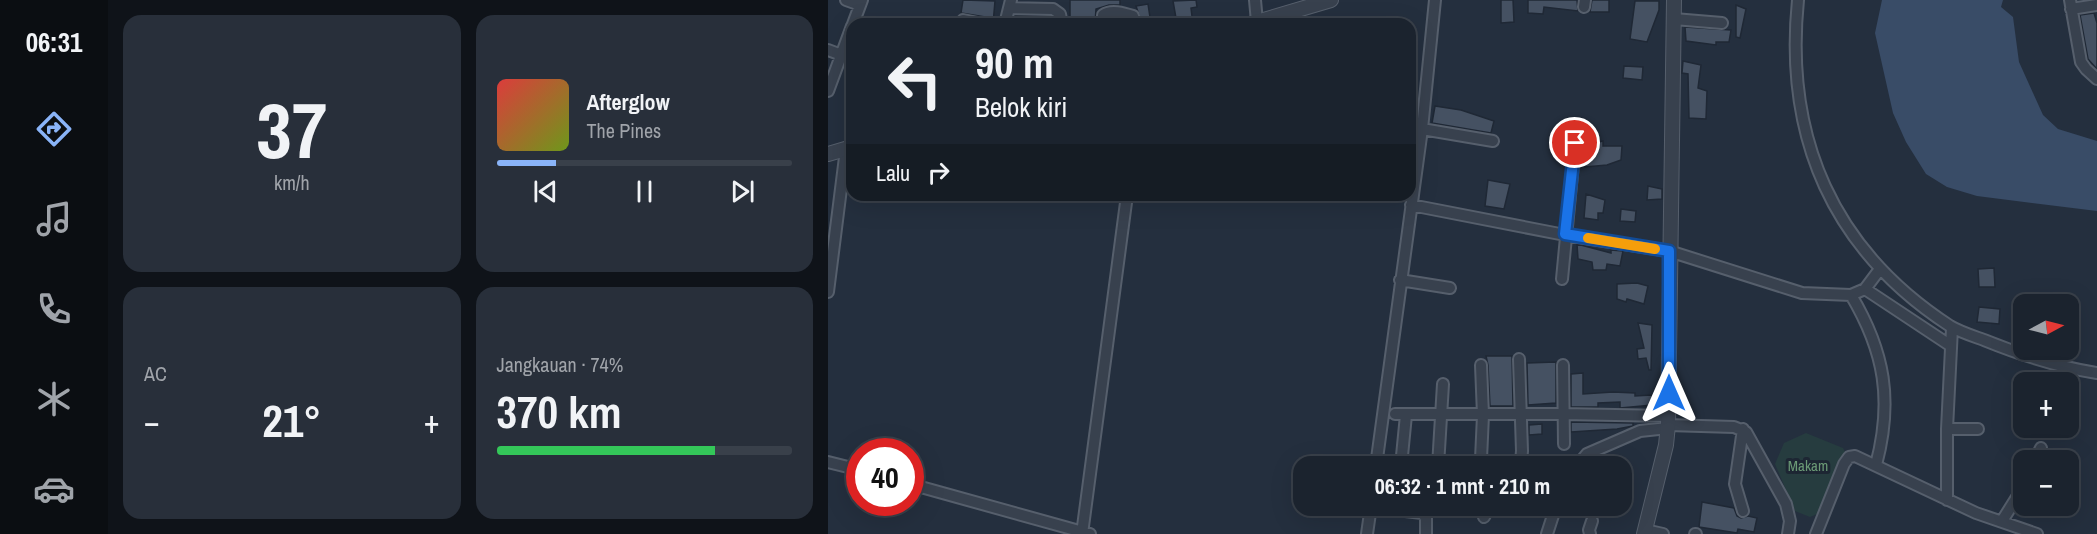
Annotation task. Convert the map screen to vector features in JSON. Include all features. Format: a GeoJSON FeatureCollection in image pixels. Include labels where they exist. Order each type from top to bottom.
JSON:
{"type":"FeatureCollection","features":[{"type":"Feature","properties":{"kind":"street"},"geometry":{"type":"LineString","coordinates":[[846,0],[861,2],[855,18]]}},
{"type":"Feature","properties":{"kind":"street"},"geometry":{"type":"LineString","coordinates":[[1254,18],[1255,0]]}},
{"type":"Feature","properties":{"kind":"street"},"geometry":{"type":"LineString","coordinates":[[1269,18],[1316,2],[1331,0]]}},
{"type":"Feature","properties":{"kind":"street"},"geometry":{"type":"LineString","coordinates":[[1416,170],[1435,0]]}},
{"type":"Feature","properties":{"kind":"street"},"geometry":{"type":"LineString","coordinates":[[1663,534],[1645,532],[1666,445],[1668,423],[1674,0]]}},
{"type":"Feature","properties":{"kind":"street"},"geometry":{"type":"LineString","coordinates":[[1797,0],[1797,70],[1800,106],[1817,172],[1833,206],[1851,234],[1880,269],[1909,296],[1952,328],[2060,367],[2097,373]]}},
{"type":"Feature","properties":{"kind":"street"},"geometry":{"type":"LineString","coordinates":[[2096,0],[2097,6],[2071,5],[2081,62],[2097,79]]}},
{"type":"Feature","properties":{"kind":"street"},"geometry":{"type":"LineString","coordinates":[[1006,18],[1008,3],[1053,9],[1060,14],[1061,18]]}},
{"type":"Feature","properties":{"kind":"street"},"geometry":{"type":"LineString","coordinates":[[1103,18],[1103,15],[1110,12],[1133,16],[1134,18]]}},
{"type":"Feature","properties":{"kind":"street"},"geometry":{"type":"LineString","coordinates":[[1674,19],[1722,23]]}},
{"type":"Feature","properties":{"kind":"street"},"geometry":{"type":"LineString","coordinates":[[828,91],[846,41]]}},
{"type":"Feature","properties":{"kind":"street"},"geometry":{"type":"LineString","coordinates":[[828,50],[846,57]]}},
{"type":"Feature","properties":{"kind":"street"},"geometry":{"type":"LineString","coordinates":[[1422,129],[1493,141]]}},
{"type":"Feature","properties":{"kind":"street"},"geometry":{"type":"LineString","coordinates":[[1562,279],[1575,143]]}},
{"type":"Feature","properties":{"kind":"street"},"geometry":{"type":"LineString","coordinates":[[828,154],[846,149]]}},
{"type":"Feature","properties":{"kind":"street"},"geometry":{"type":"LineString","coordinates":[[828,292],[846,169]]}},
{"type":"Feature","properties":{"kind":"street"},"geometry":{"type":"LineString","coordinates":[[924,488],[1085,533],[1126,201]]}},
{"type":"Feature","properties":{"kind":"street"},"geometry":{"type":"LineString","coordinates":[[1377,456],[1412,201]]}},
{"type":"Feature","properties":{"kind":"street"},"geometry":{"type":"LineString","coordinates":[[1411,205],[1669,251],[1802,292],[1851,295],[1865,289],[1880,269]]}},
{"type":"Feature","properties":{"kind":"street"},"geometry":{"type":"LineString","coordinates":[[1400,280],[1450,288]]}},
{"type":"Feature","properties":{"kind":"street"},"geometry":{"type":"LineString","coordinates":[[1865,289],[1951,346]]}},
{"type":"Feature","properties":{"kind":"street"},"geometry":{"type":"LineString","coordinates":[[1851,295],[1875,340],[1885,390],[1885,415],[1876,465]]}},
{"type":"Feature","properties":{"kind":"street"},"geometry":{"type":"LineString","coordinates":[[1947,500],[1947,429],[1952,328]]}},
{"type":"Feature","properties":{"kind":"street"},"geometry":{"type":"LineString","coordinates":[[1519,359],[1522,456]]}},
{"type":"Feature","properties":{"kind":"street"},"geometry":{"type":"LineString","coordinates":[[1481,365],[1483,414],[1481,456]]}},
{"type":"Feature","properties":{"kind":"street"},"geometry":{"type":"LineString","coordinates":[[1563,365],[1564,444]]}},
{"type":"Feature","properties":{"kind":"street"},"geometry":{"type":"LineString","coordinates":[[1439,456],[1443,384]]}},
{"type":"Feature","properties":{"kind":"street"},"geometry":{"type":"LineString","coordinates":[[1401,456],[1401,414],[1441,416],[1563,414],[1734,427],[1743,429],[1749,436],[1786,504],[1790,521],[1788,534]]}},
{"type":"Feature","properties":{"kind":"street"},"geometry":{"type":"LineString","coordinates":[[1585,456],[1640,431],[1668,423]]}},
{"type":"Feature","properties":{"kind":"street"},"geometry":{"type":"LineString","coordinates":[[1743,429],[1736,484],[1743,511]]}},
{"type":"Feature","properties":{"kind":"street"},"geometry":{"type":"LineString","coordinates":[[1947,429],[1978,429]]}},
{"type":"Feature","properties":{"kind":"street"},"geometry":{"type":"LineString","coordinates":[[1816,534],[1847,459],[1852,456],[1858,456],[1947,500],[2037,534]]}},
{"type":"Feature","properties":{"kind":"street"},"geometry":{"type":"LineString","coordinates":[[828,462],[846,466]]}},
{"type":"Feature","properties":{"kind":"street"},"geometry":{"type":"LineString","coordinates":[[2002,521],[2013,504]]}},
{"type":"Feature","properties":{"kind":"street"},"geometry":{"type":"LineString","coordinates":[[1367,534],[1370,516]]}},
{"type":"Feature","properties":{"kind":"street"},"geometry":{"type":"LineString","coordinates":[[1424,516],[1426,534]]}},
{"type":"Feature","properties":{"kind":"street"},"geometry":{"type":"LineString","coordinates":[[1547,534],[1553,516]]}},
{"type":"Feature","properties":{"kind":"street"},"geometry":{"type":"LineString","coordinates":[[1590,534],[1588,530],[1592,522]]}},
{"type":"Feature","properties":{"kind":"green space","name":"Makam"},"geometry":{"type":"Polygon","coordinates":[[[1806,433],[1843,448],[1845,452],[1822,512],[1810,517],[1795,511],[1775,464],[1784,443],[1806,433]]]}},
{"type":"Feature","properties":{"kind":"water"},"geometry":{"type":"Polygon","coordinates":[[[1882,0],[2003,0],[2001,7],[2013,17],[2019,62],[2043,115],[2058,129],[2097,141],[2097,211],[1977,196],[1947,187],[1926,174],[1906,142],[1893,113],[1875,33],[1882,0]]]}},
{"type":"Feature","properties":{"kind":"building"},"geometry":{"type":"Polygon","coordinates":[[[963,0],[995,1],[994,18],[961,13],[963,0]]]}},
{"type":"Feature","properties":{"kind":"building"},"geometry":{"type":"Polygon","coordinates":[[[1070,0],[1120,0],[1120,5],[1109,5],[1096,9],[1095,18],[1070,18],[1070,0]]]}},
{"type":"Feature","properties":{"kind":"building"},"geometry":{"type":"Polygon","coordinates":[[[1196,0],[1197,7],[1191,8],[1192,18],[1176,18],[1173,1],[1196,0]]]}},
{"type":"Feature","properties":{"kind":"building"},"geometry":{"type":"Polygon","coordinates":[[[1501,0],[1513,0],[1514,22],[1501,23],[1501,0]]]}},
{"type":"Feature","properties":{"kind":"building"},"geometry":{"type":"Polygon","coordinates":[[[1528,0],[1577,0],[1578,11],[1544,7],[1543,14],[1528,13],[1528,0]]]}},
{"type":"Feature","properties":{"kind":"building"},"geometry":{"type":"Polygon","coordinates":[[[1592,0],[1609,0],[1609,12],[1590,12],[1592,0]]]}},
{"type":"Feature","properties":{"kind":"building"},"geometry":{"type":"Polygon","coordinates":[[[1635,1],[1659,1],[1659,10],[1647,42],[1630,39],[1635,1]]]}},
{"type":"Feature","properties":{"kind":"building"},"geometry":{"type":"Polygon","coordinates":[[[1148,4],[1150,18],[1140,18],[1136,6],[1148,4]]]}},
{"type":"Feature","properties":{"kind":"building"},"geometry":{"type":"Polygon","coordinates":[[[1736,5],[1746,9],[1740,38],[1736,37],[1736,5]]]}},
{"type":"Feature","properties":{"kind":"building"},"geometry":{"type":"Polygon","coordinates":[[[2094,13],[2097,23],[2097,69],[2088,59],[2080,15],[2094,13]]]}},
{"type":"Feature","properties":{"kind":"building"},"geometry":{"type":"Polygon","coordinates":[[[1015,16],[1051,16],[1053,18],[1014,18],[1015,16]]]}},
{"type":"Feature","properties":{"kind":"building"},"geometry":{"type":"Polygon","coordinates":[[[1685,27],[1731,30],[1729,42],[1716,42],[1716,45],[1686,41],[1685,27]]]}},
{"type":"Feature","properties":{"kind":"building"},"geometry":{"type":"Polygon","coordinates":[[[1683,61],[1701,65],[1698,88],[1707,91],[1706,119],[1689,118],[1688,74],[1682,73],[1683,61]]]}},
{"type":"Feature","properties":{"kind":"building"},"geometry":{"type":"Polygon","coordinates":[[[1624,66],[1643,67],[1642,80],[1623,78],[1624,66]]]}},
{"type":"Feature","properties":{"kind":"building"},"geometry":{"type":"Polygon","coordinates":[[[1435,106],[1461,110],[1494,121],[1491,133],[1432,123],[1435,106]]]}},
{"type":"Feature","properties":{"kind":"building"},"geometry":{"type":"Polygon","coordinates":[[[1603,141],[1603,146],[1622,146],[1621,160],[1607,165],[1585,167],[1582,146],[1603,141]]]}},
{"type":"Feature","properties":{"kind":"building"},"geometry":{"type":"Polygon","coordinates":[[[1488,180],[1510,184],[1504,209],[1485,206],[1488,180]]]}},
{"type":"Feature","properties":{"kind":"building"},"geometry":{"type":"Polygon","coordinates":[[[1648,186],[1662,189],[1662,199],[1647,200],[1648,186]]]}},
{"type":"Feature","properties":{"kind":"building"},"geometry":{"type":"Polygon","coordinates":[[[1586,194],[1605,200],[1603,213],[1598,213],[1598,220],[1584,218],[1586,194]]]}},
{"type":"Feature","properties":{"kind":"building"},"geometry":{"type":"Polygon","coordinates":[[[1621,209],[1636,211],[1635,222],[1620,221],[1621,209]]]}},
{"type":"Feature","properties":{"kind":"building"},"geometry":{"type":"Polygon","coordinates":[[[1577,244],[1611,253],[1611,250],[1623,251],[1620,266],[1607,264],[1606,270],[1593,270],[1592,262],[1578,259],[1577,244]]]}},
{"type":"Feature","properties":{"kind":"building"},"geometry":{"type":"Polygon","coordinates":[[[1994,268],[1995,287],[1979,287],[1978,269],[1994,268]]]}},
{"type":"Feature","properties":{"kind":"building"},"geometry":{"type":"Polygon","coordinates":[[[1637,283],[1648,286],[1644,304],[1627,299],[1626,302],[1617,299],[1617,284],[1637,283]]]}},
{"type":"Feature","properties":{"kind":"building"},"geometry":{"type":"Polygon","coordinates":[[[1979,307],[2000,309],[1999,324],[1977,322],[1979,307]]]}},
{"type":"Feature","properties":{"kind":"building"},"geometry":{"type":"Polygon","coordinates":[[[1638,323],[1652,325],[1651,370],[1649,370],[1646,358],[1638,359],[1637,349],[1644,348],[1638,323]]]}},
{"type":"Feature","properties":{"kind":"building"},"geometry":{"type":"Polygon","coordinates":[[[1486,356],[1512,356],[1513,406],[1490,406],[1486,356]]]}},
{"type":"Feature","properties":{"kind":"building"},"geometry":{"type":"Polygon","coordinates":[[[1556,362],[1556,403],[1528,405],[1527,363],[1556,362]]]}},
{"type":"Feature","properties":{"kind":"building"},"geometry":{"type":"Polygon","coordinates":[[[1583,373],[1583,394],[1613,392],[1635,393],[1635,396],[1652,395],[1653,405],[1620,408],[1620,402],[1598,403],[1598,407],[1571,407],[1571,374],[1583,373]]]}},
{"type":"Feature","properties":{"kind":"building"},"geometry":{"type":"Polygon","coordinates":[[[1571,422],[1633,423],[1633,426],[1571,432],[1571,422]]]}},
{"type":"Feature","properties":{"kind":"building"},"geometry":{"type":"Polygon","coordinates":[[[1542,424],[1542,434],[1529,435],[1529,425],[1542,424]]]}},
{"type":"Feature","properties":{"kind":"building"},"geometry":{"type":"Polygon","coordinates":[[[1702,502],[1734,508],[1737,516],[1741,518],[1748,516],[1757,518],[1754,532],[1738,529],[1737,533],[1699,527],[1702,502]]]}},
{"type":"Feature","properties":{"kind":"slow traffic"},"geometry":{"type":"LineString","coordinates":[[1588,238],[1655,249]]}},
{"type":"Feature","properties":{"kind":"route"},"geometry":{"type":"LineString","coordinates":[[1575,143],[1565,234],[1669,251],[1669,393]]}}]}
